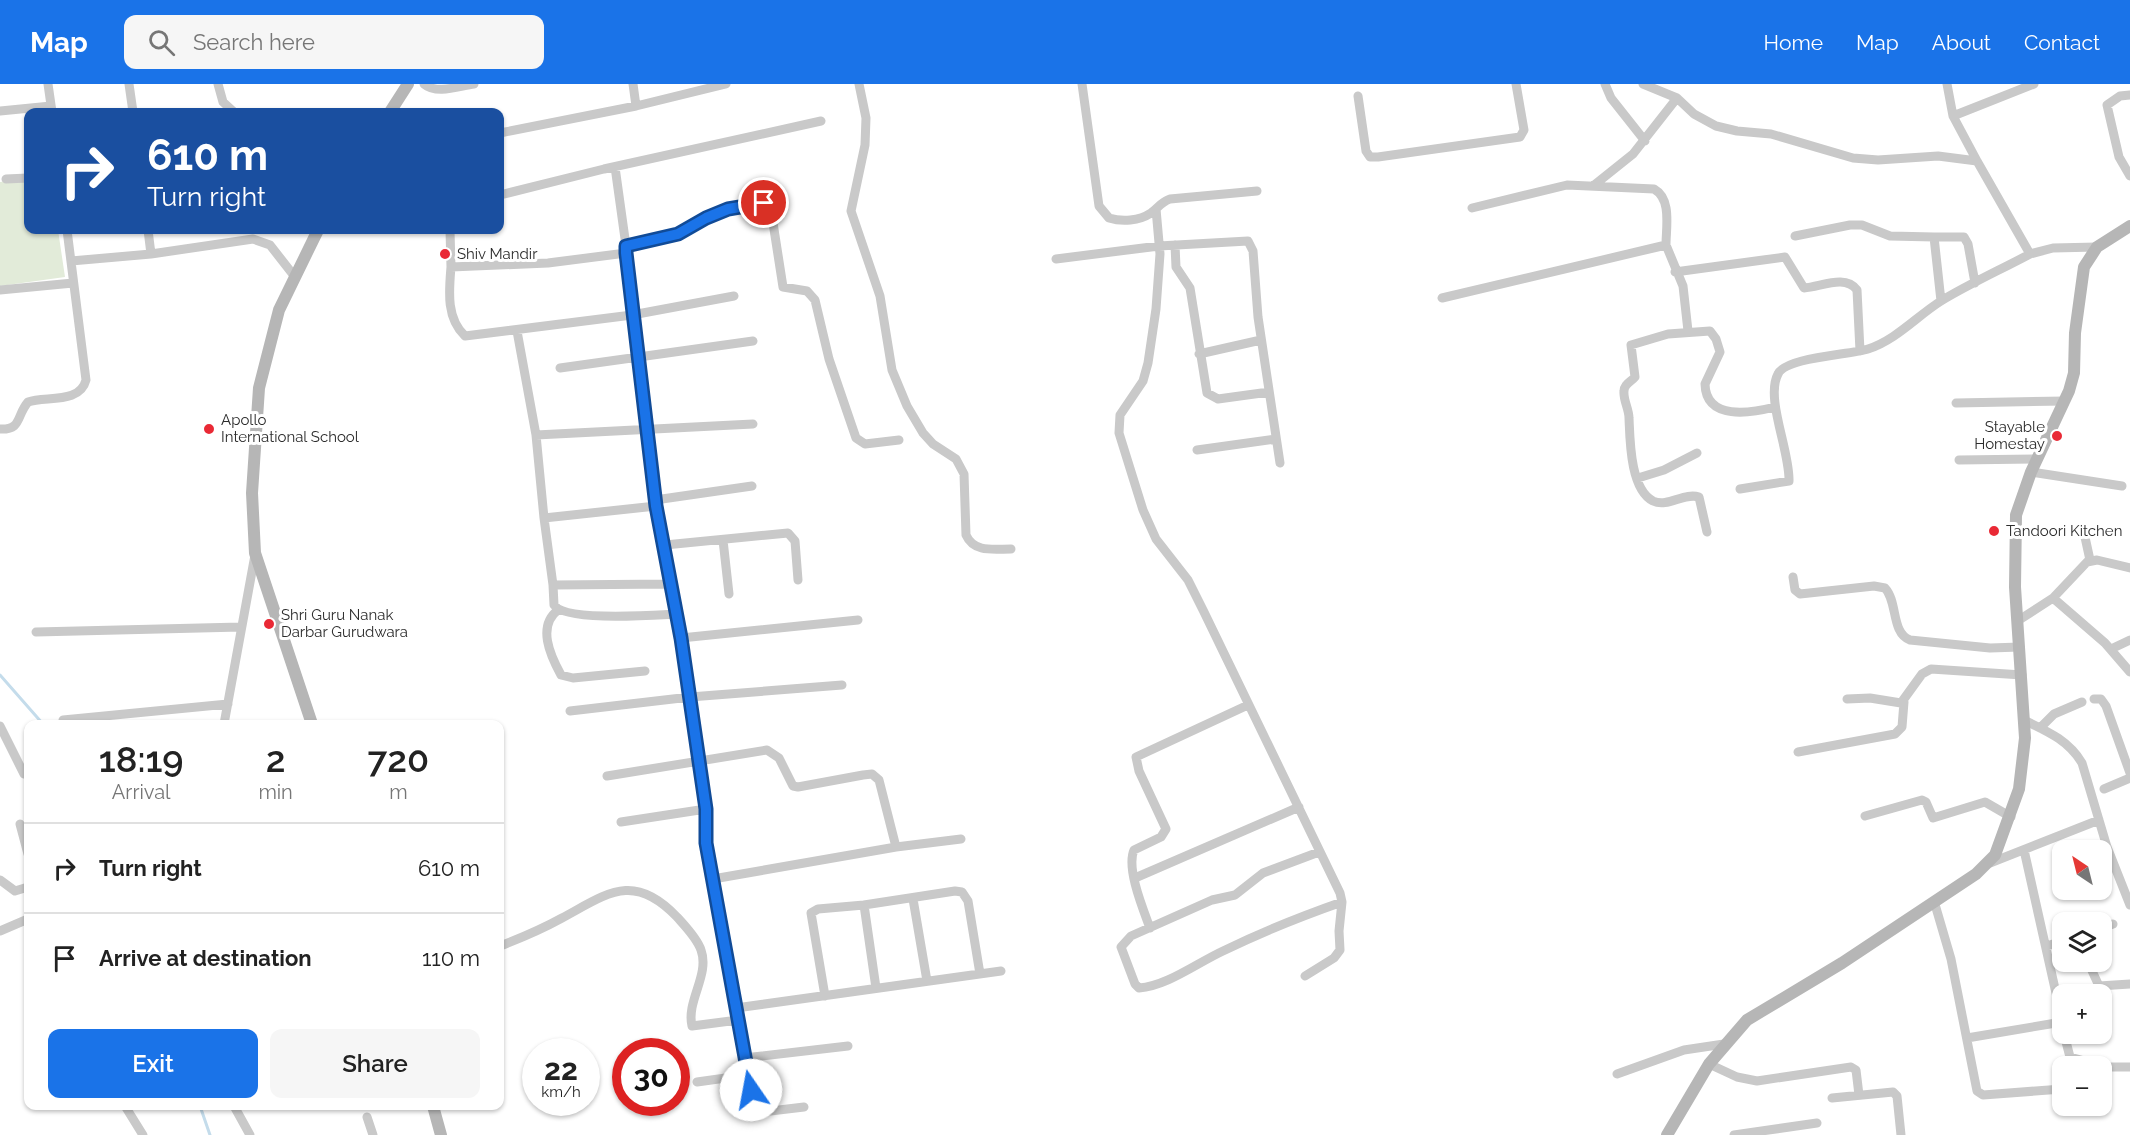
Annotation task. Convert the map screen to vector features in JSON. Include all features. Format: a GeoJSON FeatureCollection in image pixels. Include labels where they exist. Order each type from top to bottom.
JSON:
{"type":"FeatureCollection","features":[{"type":"Feature","properties":{"kind":"street"},"geometry":{"type":"LineString","coordinates":[[48,84],[51,108]]}},
{"type":"Feature","properties":{"kind":"street"},"geometry":{"type":"LineString","coordinates":[[129,84],[132,108]]}},
{"type":"Feature","properties":{"kind":"street"},"geometry":{"type":"LineString","coordinates":[[218,84],[223,102],[230,108]]}},
{"type":"Feature","properties":{"kind":"street"},"geometry":{"type":"LineString","coordinates":[[393,108],[408,84]]}},
{"type":"Feature","properties":{"kind":"street"},"geometry":{"type":"LineString","coordinates":[[424,84],[428,87],[443,89],[474,84]]}},
{"type":"Feature","properties":{"kind":"street"},"geometry":{"type":"LineString","coordinates":[[633,84],[636,106]]}},
{"type":"Feature","properties":{"kind":"street"},"geometry":{"type":"LineString","coordinates":[[682,84],[683,94]]}},
{"type":"Feature","properties":{"kind":"street"},"geometry":{"type":"LineString","coordinates":[[504,132],[636,106],[726,84]]}},
{"type":"Feature","properties":{"kind":"street"},"geometry":{"type":"LineString","coordinates":[[859,84],[866,118],[865,146],[851,211],[880,296],[892,370],[907,406],[923,433],[961,465],[964,474],[966,535],[970,543],[982,549],[1011,549]]}},
{"type":"Feature","properties":{"kind":"street"},"geometry":{"type":"LineString","coordinates":[[1082,84],[1101,211],[1109,218],[1133,220],[1170,199],[1257,191]]}},
{"type":"Feature","properties":{"kind":"street"},"geometry":{"type":"LineString","coordinates":[[1358,96],[1366,152],[1370,157],[1378,157],[1520,136],[1524,130],[1516,84]]}},
{"type":"Feature","properties":{"kind":"street"},"geometry":{"type":"LineString","coordinates":[[1605,84],[1611,98],[1645,141]]}},
{"type":"Feature","properties":{"kind":"street"},"geometry":{"type":"LineString","coordinates":[[1643,84],[1677,98],[1694,114],[1716,126],[1737,132],[1771,134],[1854,158],[1878,160],[1938,156],[1977,161]]}},
{"type":"Feature","properties":{"kind":"street"},"geometry":{"type":"LineString","coordinates":[[1947,84],[1953,116],[2030,254]]}},
{"type":"Feature","properties":{"kind":"street"},"geometry":{"type":"LineString","coordinates":[[1953,116],[2034,84]]}},
{"type":"Feature","properties":{"kind":"street"},"geometry":{"type":"LineString","coordinates":[[2130,95],[2120,96],[2107,105],[2119,157],[2130,176]]}},
{"type":"Feature","properties":{"kind":"street"},"geometry":{"type":"LineString","coordinates":[[1593,186],[1633,154],[1677,98]]}},
{"type":"Feature","properties":{"kind":"street"},"geometry":{"type":"LineString","coordinates":[[0,111],[24,110]]}},
{"type":"Feature","properties":{"kind":"street"},"geometry":{"type":"LineString","coordinates":[[504,194],[821,121]]}},
{"type":"Feature","properties":{"kind":"street"},"geometry":{"type":"LineString","coordinates":[[615,167],[656,503],[690,697],[706,809],[706,843],[747,1075],[757,1109],[762,1112],[804,1107]]}},
{"type":"Feature","properties":{"kind":"street"},"geometry":{"type":"LineString","coordinates":[[6,179],[24,178]]}},
{"type":"Feature","properties":{"kind":"street"},"geometry":{"type":"LineString","coordinates":[[1472,208],[1567,185],[1659,191],[1667,215],[1666,245],[1675,272],[1683,286],[1688,331]]}},
{"type":"Feature","properties":{"kind":"street"},"geometry":{"type":"LineString","coordinates":[[451,267],[548,263],[626,250],[678,234],[728,209],[758,203],[768,206],[783,287],[807,291],[815,300],[829,359],[856,438],[865,444],[899,440]]}},
{"type":"Feature","properties":{"kind":"street"},"geometry":{"type":"LineString","coordinates":[[1156,209],[1159,246],[1156,309],[1148,363],[1143,381],[1120,415],[1119,433],[1131,478],[1152,530],[1170,560],[1188,580],[1299,807],[1342,902],[1340,950],[1334,958],[1305,976]]}},
{"type":"Feature","properties":{"kind":"street"},"geometry":{"type":"LineString","coordinates":[[1795,236],[1850,225],[1862,225],[1890,236],[1964,237],[1968,244],[1975,283]]}},
{"type":"Feature","properties":{"kind":"street"},"geometry":{"type":"LineString","coordinates":[[1990,863],[2011,817],[2023,767],[2026,721],[2014,528],[2019,501],[2064,401],[2074,373],[2081,277],[2088,258],[2097,247],[2130,226]]}},
{"type":"Feature","properties":{"kind":"street"},"geometry":{"type":"LineString","coordinates":[[0,429],[14,428],[19,423],[28,402],[75,395],[84,387],[86,380],[68,234]]}},
{"type":"Feature","properties":{"kind":"street"},"geometry":{"type":"LineString","coordinates":[[148,234],[151,254]]}},
{"type":"Feature","properties":{"kind":"street"},"geometry":{"type":"LineString","coordinates":[[225,720],[255,553],[252,493],[259,388],[279,310],[316,234]]}},
{"type":"Feature","properties":{"kind":"street"},"geometry":{"type":"LineString","coordinates":[[450,234],[452,316],[457,328],[465,336],[632,315],[734,296]]}},
{"type":"Feature","properties":{"kind":"street"},"geometry":{"type":"LineString","coordinates":[[1934,237],[1938,256],[1941,301]]}},
{"type":"Feature","properties":{"kind":"street"},"geometry":{"type":"LineString","coordinates":[[71,261],[151,254],[253,239],[270,245],[295,277]]}},
{"type":"Feature","properties":{"kind":"street"},"geometry":{"type":"LineString","coordinates":[[1056,259],[1159,246],[1248,241],[1253,251],[1261,340],[1280,463]]}},
{"type":"Feature","properties":{"kind":"street"},"geometry":{"type":"LineString","coordinates":[[1175,245],[1176,267],[1190,288],[1203,376],[1210,396],[1218,399],[1269,392]]}},
{"type":"Feature","properties":{"kind":"street"},"geometry":{"type":"LineString","coordinates":[[1442,298],[1666,245]]}},
{"type":"Feature","properties":{"kind":"street"},"geometry":{"type":"LineString","coordinates":[[1740,489],[1789,482],[1785,445],[1775,407],[1777,376],[1781,369],[1794,363],[1871,348],[1941,301],[2030,254],[2053,248],[2097,247]]}},
{"type":"Feature","properties":{"kind":"street"},"geometry":{"type":"LineString","coordinates":[[1675,272],[1785,256],[1804,288],[1844,281],[1852,284],[1857,290],[1860,351]]}},
{"type":"Feature","properties":{"kind":"street"},"geometry":{"type":"LineString","coordinates":[[0,290],[74,283]]}},
{"type":"Feature","properties":{"kind":"street"},"geometry":{"type":"LineString","coordinates":[[1707,532],[1699,497],[1693,495],[1661,503],[1655,502],[1642,489],[1632,457],[1629,417],[1624,392],[1626,385],[1635,377],[1630,348],[1636,342],[1688,331],[1706,330],[1716,339],[1720,356],[1705,384],[1705,390],[1716,404],[1724,410],[1738,414],[1775,407]]}},
{"type":"Feature","properties":{"kind":"street"},"geometry":{"type":"LineString","coordinates":[[517,331],[536,435],[554,605],[558,610],[609,617],[677,614]]}},
{"type":"Feature","properties":{"kind":"street"},"geometry":{"type":"LineString","coordinates":[[1200,354],[1261,340]]}},
{"type":"Feature","properties":{"kind":"street"},"geometry":{"type":"LineString","coordinates":[[560,368],[753,341]]}},
{"type":"Feature","properties":{"kind":"street"},"geometry":{"type":"LineString","coordinates":[[1956,403],[2064,401]]}},
{"type":"Feature","properties":{"kind":"street"},"geometry":{"type":"LineString","coordinates":[[536,435],[753,424]]}},
{"type":"Feature","properties":{"kind":"street"},"geometry":{"type":"LineString","coordinates":[[1197,450],[1276,439]]}},
{"type":"Feature","properties":{"kind":"street"},"geometry":{"type":"LineString","coordinates":[[1638,478],[1664,470],[1697,453]]}},
{"type":"Feature","properties":{"kind":"street"},"geometry":{"type":"LineString","coordinates":[[1959,460],[2036,459]]}},
{"type":"Feature","properties":{"kind":"street"},"geometry":{"type":"LineString","coordinates":[[2031,472],[2122,486]]}},
{"type":"Feature","properties":{"kind":"street"},"geometry":{"type":"LineString","coordinates":[[544,518],[656,503],[752,486]]}},
{"type":"Feature","properties":{"kind":"street"},"geometry":{"type":"LineString","coordinates":[[2083,528],[2090,561]]}},
{"type":"Feature","properties":{"kind":"street"},"geometry":{"type":"LineString","coordinates":[[665,545],[790,534],[795,541],[798,580]]}},
{"type":"Feature","properties":{"kind":"street"},"geometry":{"type":"LineString","coordinates":[[723,540],[729,594]]}},
{"type":"Feature","properties":{"kind":"street"},"geometry":{"type":"LineString","coordinates":[[255,553],[311,720]]}},
{"type":"Feature","properties":{"kind":"street"},"geometry":{"type":"LineString","coordinates":[[2019,620],[2053,598],[2090,561],[2097,560],[2130,568]]}},
{"type":"Feature","properties":{"kind":"street"},"geometry":{"type":"LineString","coordinates":[[1793,577],[1795,590],[1800,594],[1874,586],[1885,588],[1901,633],[1910,640],[1990,648],[2020,647]]}},
{"type":"Feature","properties":{"kind":"street"},"geometry":{"type":"LineString","coordinates":[[553,585],[671,584]]}},
{"type":"Feature","properties":{"kind":"street"},"geometry":{"type":"LineString","coordinates":[[2053,598],[2111,649],[2130,672]]}},
{"type":"Feature","properties":{"kind":"street"},"geometry":{"type":"LineString","coordinates":[[558,610],[548,620],[546,627],[549,643],[561,675],[573,678],[645,671]]}},
{"type":"Feature","properties":{"kind":"street"},"geometry":{"type":"LineString","coordinates":[[681,638],[858,621]]}},
{"type":"Feature","properties":{"kind":"street"},"geometry":{"type":"LineString","coordinates":[[36,632],[241,627]]}},
{"type":"Feature","properties":{"kind":"street"},"geometry":{"type":"LineString","coordinates":[[2111,649],[2130,640]]}},
{"type":"Feature","properties":{"kind":"street"},"geometry":{"type":"LineString","coordinates":[[1798,752],[1895,734],[1902,727],[1904,702],[1915,683],[1928,669],[2022,675]]}},
{"type":"Feature","properties":{"kind":"street"},"geometry":{"type":"LineString","coordinates":[[570,711],[690,697],[842,685]]}},
{"type":"Feature","properties":{"kind":"street"},"geometry":{"type":"LineString","coordinates":[[1847,699],[1904,702]]}},
{"type":"Feature","properties":{"kind":"street"},"geometry":{"type":"LineString","coordinates":[[2094,699],[2101,699],[2106,706],[2130,773]]}},
{"type":"Feature","properties":{"kind":"street"},"geometry":{"type":"LineString","coordinates":[[2040,728],[2054,714],[2082,702]]}},
{"type":"Feature","properties":{"kind":"street"},"geometry":{"type":"LineString","coordinates":[[63,720],[228,704]]}},
{"type":"Feature","properties":{"kind":"street"},"geometry":{"type":"LineString","coordinates":[[1150,928],[1136,891],[1131,858],[1134,850],[1161,837],[1166,829],[1139,771],[1136,757],[1248,705]]}},
{"type":"Feature","properties":{"kind":"street"},"geometry":{"type":"LineString","coordinates":[[2026,721],[2062,740],[2075,751],[2082,763],[2099,820],[2130,905]]}},
{"type":"Feature","properties":{"kind":"street"},"geometry":{"type":"LineString","coordinates":[[0,726],[24,774]]}},
{"type":"Feature","properties":{"kind":"street"},"geometry":{"type":"LineString","coordinates":[[607,776],[767,750],[779,758],[789,782],[798,787],[872,774],[883,788],[896,847]]}},
{"type":"Feature","properties":{"kind":"street"},"geometry":{"type":"LineString","coordinates":[[2104,789],[2130,778]]}},
{"type":"Feature","properties":{"kind":"street"},"geometry":{"type":"LineString","coordinates":[[1865,816],[1922,800],[1926,802],[1933,818],[1985,802],[2011,817]]}},
{"type":"Feature","properties":{"kind":"street"},"geometry":{"type":"LineString","coordinates":[[1135,878],[1299,807]]}},
{"type":"Feature","properties":{"kind":"street"},"geometry":{"type":"LineString","coordinates":[[621,822],[706,809]]}},
{"type":"Feature","properties":{"kind":"street"},"geometry":{"type":"LineString","coordinates":[[1667,1135],[1709,1064],[1724,1044],[1756,1014],[1842,963],[1990,863],[2099,820]]}},
{"type":"Feature","properties":{"kind":"street"},"geometry":{"type":"LineString","coordinates":[[20,824],[24,840]]}},
{"type":"Feature","properties":{"kind":"street"},"geometry":{"type":"LineString","coordinates":[[713,879],[961,838]]}},
{"type":"Feature","properties":{"kind":"street"},"geometry":{"type":"LineString","coordinates":[[2024,849],[2055,984]]}},
{"type":"Feature","properties":{"kind":"street"},"geometry":{"type":"LineString","coordinates":[[1319,852],[1263,873],[1235,895],[1212,900],[1131,936],[1122,947],[1135,984],[1139,988],[1164,981],[1231,946],[1342,902]]}},
{"type":"Feature","properties":{"kind":"street"},"geometry":{"type":"LineString","coordinates":[[0,880],[15,891],[24,889]]}},
{"type":"Feature","properties":{"kind":"street"},"geometry":{"type":"LineString","coordinates":[[504,944],[545,927],[599,897],[621,889],[636,892],[669,909],[684,924],[702,951],[701,974],[691,1011],[692,1026],[738,1020]]}},
{"type":"Feature","properties":{"kind":"street"},"geometry":{"type":"LineString","coordinates":[[825,996],[812,913],[818,909],[913,899],[955,891],[962,892],[968,902],[980,974]]}},
{"type":"Feature","properties":{"kind":"street"},"geometry":{"type":"LineString","coordinates":[[913,899],[927,981]]}},
{"type":"Feature","properties":{"kind":"street"},"geometry":{"type":"LineString","coordinates":[[1934,901],[1951,959],[1976,1089],[1981,1095],[2052,1090]]}},
{"type":"Feature","properties":{"kind":"street"},"geometry":{"type":"LineString","coordinates":[[864,905],[876,988]]}},
{"type":"Feature","properties":{"kind":"street"},"geometry":{"type":"LineString","coordinates":[[0,931],[24,921]]}},
{"type":"Feature","properties":{"kind":"street"},"geometry":{"type":"LineString","coordinates":[[2047,946],[2052,944]]}},
{"type":"Feature","properties":{"kind":"street"},"geometry":{"type":"LineString","coordinates":[[736,1008],[1000,971]]}},
{"type":"Feature","properties":{"kind":"street"},"geometry":{"type":"LineString","coordinates":[[2093,972],[2099,986],[2130,984]]}},
{"type":"Feature","properties":{"kind":"street"},"geometry":{"type":"LineString","coordinates":[[1966,1038],[2052,1023]]}},
{"type":"Feature","properties":{"kind":"street"},"geometry":{"type":"LineString","coordinates":[[1617,1074],[1694,1047],[1724,1044]]}},
{"type":"Feature","properties":{"kind":"street"},"geometry":{"type":"LineString","coordinates":[[744,1058],[848,1046]]}},
{"type":"Feature","properties":{"kind":"street"},"geometry":{"type":"LineString","coordinates":[[1709,1064],[1737,1077],[1757,1081],[1851,1067],[1857,1074],[1859,1095]]}},
{"type":"Feature","properties":{"kind":"street"},"geometry":{"type":"LineString","coordinates":[[2112,1067],[2130,1067]]}},
{"type":"Feature","properties":{"kind":"street"},"geometry":{"type":"LineString","coordinates":[[697,1082],[747,1075]]}},
{"type":"Feature","properties":{"kind":"street"},"geometry":{"type":"LineString","coordinates":[[1833,1098],[1890,1091],[1895,1094],[1901,1135]]}},
{"type":"Feature","properties":{"kind":"street"},"geometry":{"type":"LineString","coordinates":[[127,1110],[143,1135]]}},
{"type":"Feature","properties":{"kind":"street"},"geometry":{"type":"LineString","coordinates":[[236,1110],[250,1135]]}},
{"type":"Feature","properties":{"kind":"street"},"geometry":{"type":"LineString","coordinates":[[434,1110],[441,1135]]}},
{"type":"Feature","properties":{"kind":"street"},"geometry":{"type":"LineString","coordinates":[[367,1117],[373,1135]]}},
{"type":"Feature","properties":{"kind":"street"},"geometry":{"type":"LineString","coordinates":[[1734,1135],[1817,1123]]}},
{"type":"Feature","properties":{"kind":"green space"},"geometry":{"type":"Polygon","coordinates":[[[24,179],[24,234],[59,234],[65,277],[0,286],[0,182],[24,179]]]}},
{"type":"Feature","properties":{"kind":"waterway"},"geometry":{"type":"LineString","coordinates":[[0,675],[39,720]]}},
{"type":"Feature","properties":{"kind":"waterway"},"geometry":{"type":"LineString","coordinates":[[201,1110],[210,1135]]}},
{"type":"Feature","properties":{"kind":"place","name":"Shiv Mandir"},"geometry":{"type":"Point","coordinates":[445,254]}},
{"type":"Feature","properties":{"kind":"place","name":"Apollo International School"},"geometry":{"type":"Point","coordinates":[209,429]}},
{"type":"Feature","properties":{"kind":"place","name":"Stayable Homestay"},"geometry":{"type":"Point","coordinates":[2057,436]}},
{"type":"Feature","properties":{"kind":"place","name":"Tandoori Kitchen"},"geometry":{"type":"Point","coordinates":[1994,531]}},
{"type":"Feature","properties":{"kind":"place","name":"Shri Guru Nanak Darbar Gurudwara"},"geometry":{"type":"Point","coordinates":[269,624]}},
{"type":"Feature","properties":{"kind":"route"},"geometry":{"type":"LineString","coordinates":[[751,1090],[706,843],[706,809],[681,638],[656,506],[626,246],[678,234],[728,209],[764,203]]}}]}
